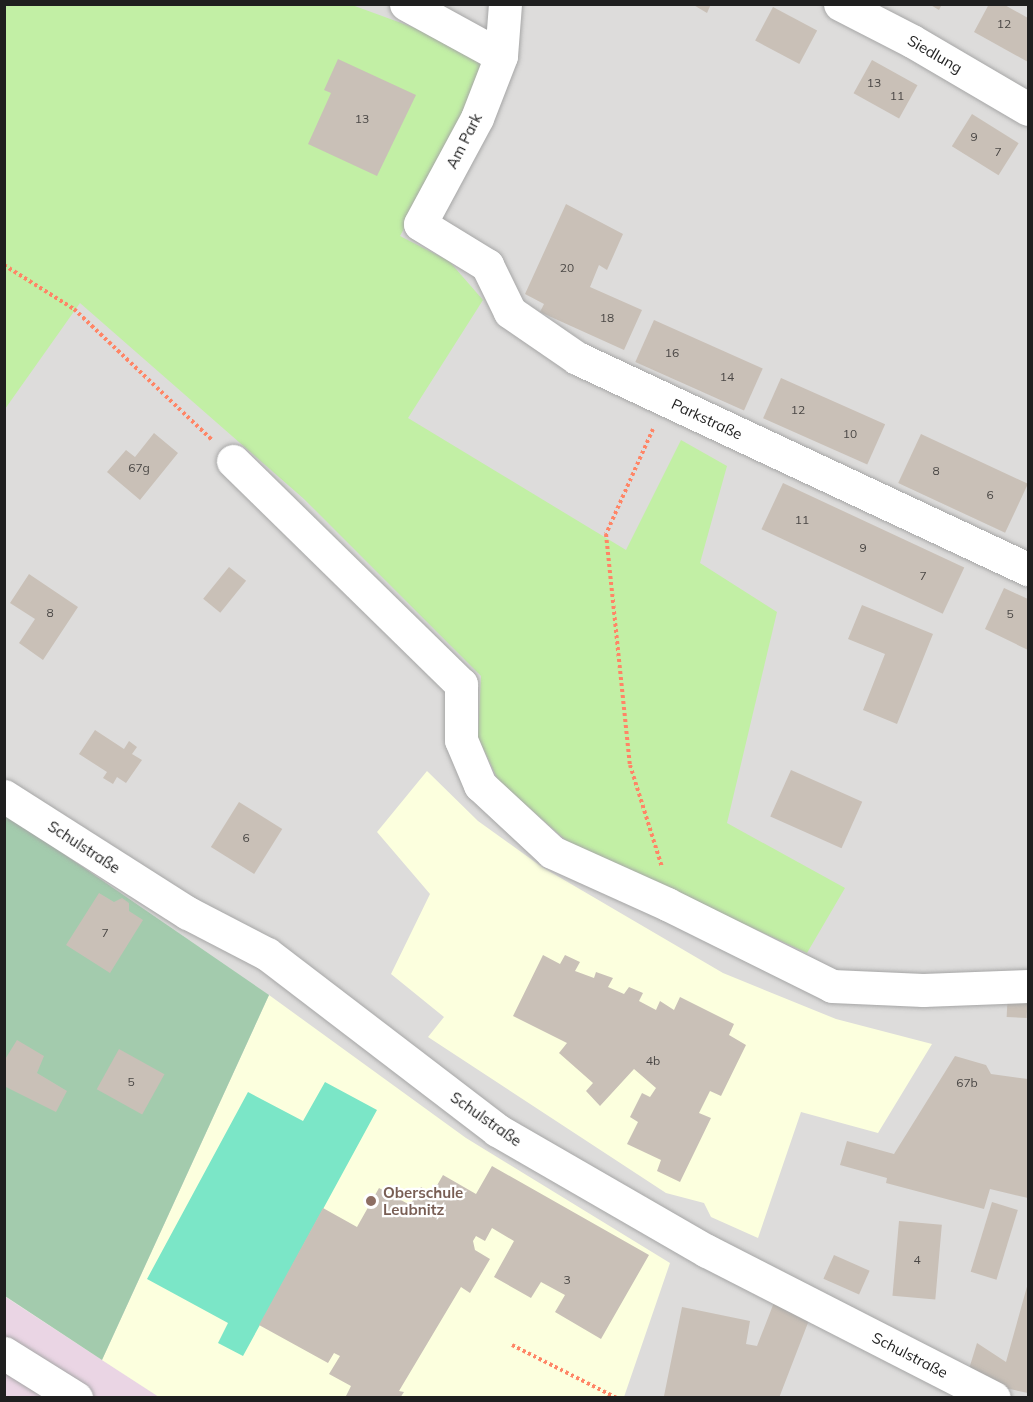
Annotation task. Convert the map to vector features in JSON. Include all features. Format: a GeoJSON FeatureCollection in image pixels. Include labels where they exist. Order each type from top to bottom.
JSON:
{"type":"FeatureCollection","features":[{"type":"Feature","properties":{"kind":"street"},"geometry":{"type":"LineString","coordinates":[[406,4],[501,56]]}},
{"type":"Feature","properties":{"kind":"street","name":"Am Park"},"geometry":{"type":"LineString","coordinates":[[420,224],[477,118],[501,56],[505,4]]}},
{"type":"Feature","properties":{"kind":"street","name":"Siedlung"},"geometry":{"type":"LineString","coordinates":[[840,4],[912,40],[1029,109]]}},
{"type":"Feature","properties":{"kind":"street","name":"Parkstraße"},"geometry":{"type":"LineString","coordinates":[[420,224],[487,265],[510,312],[577,358],[1029,569]]}},
{"type":"Feature","properties":{"kind":"street"},"geometry":{"type":"LineString","coordinates":[[233,461],[461,684],[461,741],[480,785],[552,852],[667,904],[832,986],[922,990],[1029,986]]}},
{"type":"Feature","properties":{"kind":"street","name":"Schulstraße"},"geometry":{"type":"LineString","coordinates":[[4,796],[188,913],[267,954],[496,1130],[707,1251],[994,1398]]}},
{"type":"Feature","properties":{"kind":"street"},"geometry":{"type":"LineString","coordinates":[[4,1353],[76,1398]]}},
{"type":"Feature","properties":{"kind":"path"},"geometry":{"type":"LineString","coordinates":[[4,265],[75,309],[233,461]]}},
{"type":"Feature","properties":{"kind":"path"},"geometry":{"type":"LineString","coordinates":[[666,400],[606,534],[630,765],[660,856],[667,904]]}},
{"type":"Feature","properties":{"kind":"path"},"geometry":{"type":"LineString","coordinates":[[512,1345],[617,1398]]}},
{"type":"Feature","properties":{"kind":"shaded area"},"geometry":{"type":"Polygon","coordinates":[[[4,5],[1028,5],[1028,1397],[159,1397],[5,1296],[4,5]]]}},
{"type":"Feature","properties":{"kind":"shaded area"},"geometry":{"type":"Polygon","coordinates":[[[427,771],[478,821],[542,867],[723,973],[836,1019],[932,1044],[878,1133],[801,1112],[758,1238],[711,1217],[704,1203],[666,1193],[428,1037],[444,1017],[391,974],[430,894],[377,832],[427,771]]]}},
{"type":"Feature","properties":{"kind":"shaded area"},"geometry":{"type":"Polygon","coordinates":[[[4,813],[269,995],[102,1360],[5,1296],[4,813]]]}},
{"type":"Feature","properties":{"kind":"shaded area","name":"Oberschule Leubnitz"},"geometry":{"type":"Polygon","coordinates":[[[269,995],[466,1138],[670,1263],[624,1397],[159,1397],[102,1360],[269,995]]]}},
{"type":"Feature","properties":{"kind":"shaded area"},"geometry":{"type":"Polygon","coordinates":[[[4,1296],[102,1360],[159,1397],[5,1397],[4,1296]]]}},
{"type":"Feature","properties":{"kind":"green space"},"geometry":{"type":"Polygon","coordinates":[[[5,5],[352,5],[489,55],[469,108],[400,236],[449,261],[483,300],[408,418],[626,550],[681,440],[727,466],[700,563],[777,612],[727,823],[845,888],[807,953],[570,844],[498,780],[478,737],[481,676],[304,499],[80,303],[5,409],[5,5]]]}},
{"type":"Feature","properties":{"kind":"green space"},"geometry":{"type":"Polygon","coordinates":[[[325,1082],[377,1110],[243,1356],[218,1343],[228,1323],[147,1279],[248,1092],[303,1121],[325,1082]]]}},
{"type":"Feature","properties":{"kind":"building"},"geometry":{"type":"Polygon","coordinates":[[[692,4],[711,4],[707,13],[692,4]]]}},
{"type":"Feature","properties":{"kind":"building"},"geometry":{"type":"Polygon","coordinates":[[[929,4],[942,4],[939,10],[929,4]]]}},
{"type":"Feature","properties":{"kind":"building"},"geometry":{"type":"Polygon","coordinates":[[[989,4],[1003,4],[1028,18],[1028,62],[974,32],[989,4]]]}},
{"type":"Feature","properties":{"kind":"building"},"geometry":{"type":"Polygon","coordinates":[[[773,7],[817,30],[799,64],[755,41],[773,7]]]}},
{"type":"Feature","properties":{"kind":"building"},"geometry":{"type":"Polygon","coordinates":[[[338,59],[416,95],[377,176],[308,144],[331,93],[324,90],[338,59]]]}},
{"type":"Feature","properties":{"kind":"building"},"geometry":{"type":"Polygon","coordinates":[[[872,60],[917,85],[899,118],[854,93],[872,60]]]}},
{"type":"Feature","properties":{"kind":"building"},"geometry":{"type":"Polygon","coordinates":[[[972,114],[1019,143],[999,175],[952,146],[972,114]]]}},
{"type":"Feature","properties":{"kind":"building"},"geometry":{"type":"Polygon","coordinates":[[[566,204],[623,234],[607,270],[599,265],[590,287],[642,310],[624,350],[540,312],[544,304],[525,294],[566,204]]]}},
{"type":"Feature","properties":{"kind":"building"},"geometry":{"type":"Polygon","coordinates":[[[654,320],[763,368],[744,410],[635,362],[654,320]]]}},
{"type":"Feature","properties":{"kind":"building"},"geometry":{"type":"Polygon","coordinates":[[[781,378],[885,424],[867,465],[763,418],[781,378]]]}},
{"type":"Feature","properties":{"kind":"building"},"geometry":{"type":"Polygon","coordinates":[[[154,433],[178,453],[140,500],[107,472],[126,450],[135,457],[154,433]]]}},
{"type":"Feature","properties":{"kind":"building"},"geometry":{"type":"Polygon","coordinates":[[[921,434],[1028,484],[1005,533],[898,483],[921,434]]]}},
{"type":"Feature","properties":{"kind":"building"},"geometry":{"type":"Polygon","coordinates":[[[783,483],[964,568],[943,614],[761,529],[783,483]]]}},
{"type":"Feature","properties":{"kind":"building"},"geometry":{"type":"Polygon","coordinates":[[[229,567],[246,581],[220,613],[203,599],[229,567]]]}},
{"type":"Feature","properties":{"kind":"building"},"geometry":{"type":"Polygon","coordinates":[[[29,574],[78,607],[43,660],[19,643],[35,619],[10,603],[29,574]]]}},
{"type":"Feature","properties":{"kind":"building"},"geometry":{"type":"Polygon","coordinates":[[[1004,588],[1028,599],[1028,650],[985,629],[1004,588]]]}},
{"type":"Feature","properties":{"kind":"building"},"geometry":{"type":"Polygon","coordinates":[[[862,605],[933,634],[897,724],[863,710],[885,654],[848,639],[862,605]]]}},
{"type":"Feature","properties":{"kind":"building"},"geometry":{"type":"Polygon","coordinates":[[[95,730],[124,749],[129,741],[137,747],[132,754],[142,760],[126,783],[117,777],[113,784],[103,778],[107,772],[79,754],[95,730]]]}},
{"type":"Feature","properties":{"kind":"building"},"geometry":{"type":"Polygon","coordinates":[[[791,770],[862,802],[842,848],[770,817],[791,770]]]}},
{"type":"Feature","properties":{"kind":"building"},"geometry":{"type":"Polygon","coordinates":[[[239,802],[282,829],[254,874],[211,847],[239,802]]]}},
{"type":"Feature","properties":{"kind":"building"},"geometry":{"type":"Polygon","coordinates":[[[99,893],[114,902],[122,898],[129,903],[129,911],[143,920],[110,973],[66,945],[99,893]]]}},
{"type":"Feature","properties":{"kind":"building"},"geometry":{"type":"Polygon","coordinates":[[[543,955],[560,964],[565,955],[580,962],[575,971],[594,978],[596,972],[613,978],[608,987],[624,994],[629,987],[643,993],[639,1001],[656,1010],[660,1001],[674,1010],[680,997],[734,1024],[729,1035],[746,1045],[721,1096],[710,1091],[699,1113],[711,1118],[680,1182],[657,1171],[661,1160],[627,1144],[638,1122],[630,1117],[642,1093],[650,1097],[656,1088],[634,1069],[600,1106],[586,1091],[593,1083],[559,1053],[567,1043],[513,1016],[543,955]]]}},
{"type":"Feature","properties":{"kind":"building"},"geometry":{"type":"Polygon","coordinates":[[[1008,991],[1028,992],[1027,1018],[1007,1017],[1008,991]]]}},
{"type":"Feature","properties":{"kind":"building"},"geometry":{"type":"Polygon","coordinates":[[[17,1040],[44,1056],[37,1073],[67,1091],[56,1112],[4,1086],[4,1061],[17,1040]]]}},
{"type":"Feature","properties":{"kind":"building"},"geometry":{"type":"Polygon","coordinates":[[[119,1049],[164,1074],[142,1114],[97,1089],[119,1049]]]}},
{"type":"Feature","properties":{"kind":"building"},"geometry":{"type":"Polygon","coordinates":[[[955,1056],[986,1065],[991,1074],[1028,1079],[1028,1198],[990,1189],[984,1209],[886,1183],[887,1178],[840,1165],[847,1141],[894,1154],[955,1056]]]}},
{"type":"Feature","properties":{"kind":"building"},"geometry":{"type":"Polygon","coordinates":[[[492,1166],[649,1255],[601,1339],[555,1312],[565,1295],[541,1282],[531,1298],[494,1277],[514,1241],[492,1228],[485,1241],[476,1236],[473,1241],[475,1250],[490,1259],[470,1293],[461,1287],[399,1391],[404,1392],[400,1398],[345,1398],[351,1386],[329,1374],[340,1356],[334,1353],[328,1363],[259,1325],[323,1208],[357,1227],[379,1188],[410,1205],[421,1187],[432,1194],[443,1175],[476,1194],[492,1166]]]}},
{"type":"Feature","properties":{"kind":"building"},"geometry":{"type":"Polygon","coordinates":[[[992,1202],[1018,1210],[996,1280],[971,1272],[992,1202]]]}},
{"type":"Feature","properties":{"kind":"building"},"geometry":{"type":"Polygon","coordinates":[[[899,1221],[942,1225],[935,1299],[892,1296],[899,1221]]]}},
{"type":"Feature","properties":{"kind":"building"},"geometry":{"type":"Polygon","coordinates":[[[834,1255],[870,1271],[859,1295],[823,1279],[834,1255]]]}},
{"type":"Feature","properties":{"kind":"building"},"geometry":{"type":"Polygon","coordinates":[[[1028,1283],[1028,1393],[1000,1387],[969,1369],[977,1343],[1006,1362],[1028,1283]]]}},
{"type":"Feature","properties":{"kind":"building"},"geometry":{"type":"Polygon","coordinates":[[[775,1300],[811,1315],[779,1398],[664,1396],[682,1307],[750,1321],[746,1344],[757,1346],[775,1300]]]}},
{"type":"Feature","properties":{"kind":"place","name":"Oberschule Leubnitz"},"geometry":{"type":"Point","coordinates":[371,1201]}}]}
